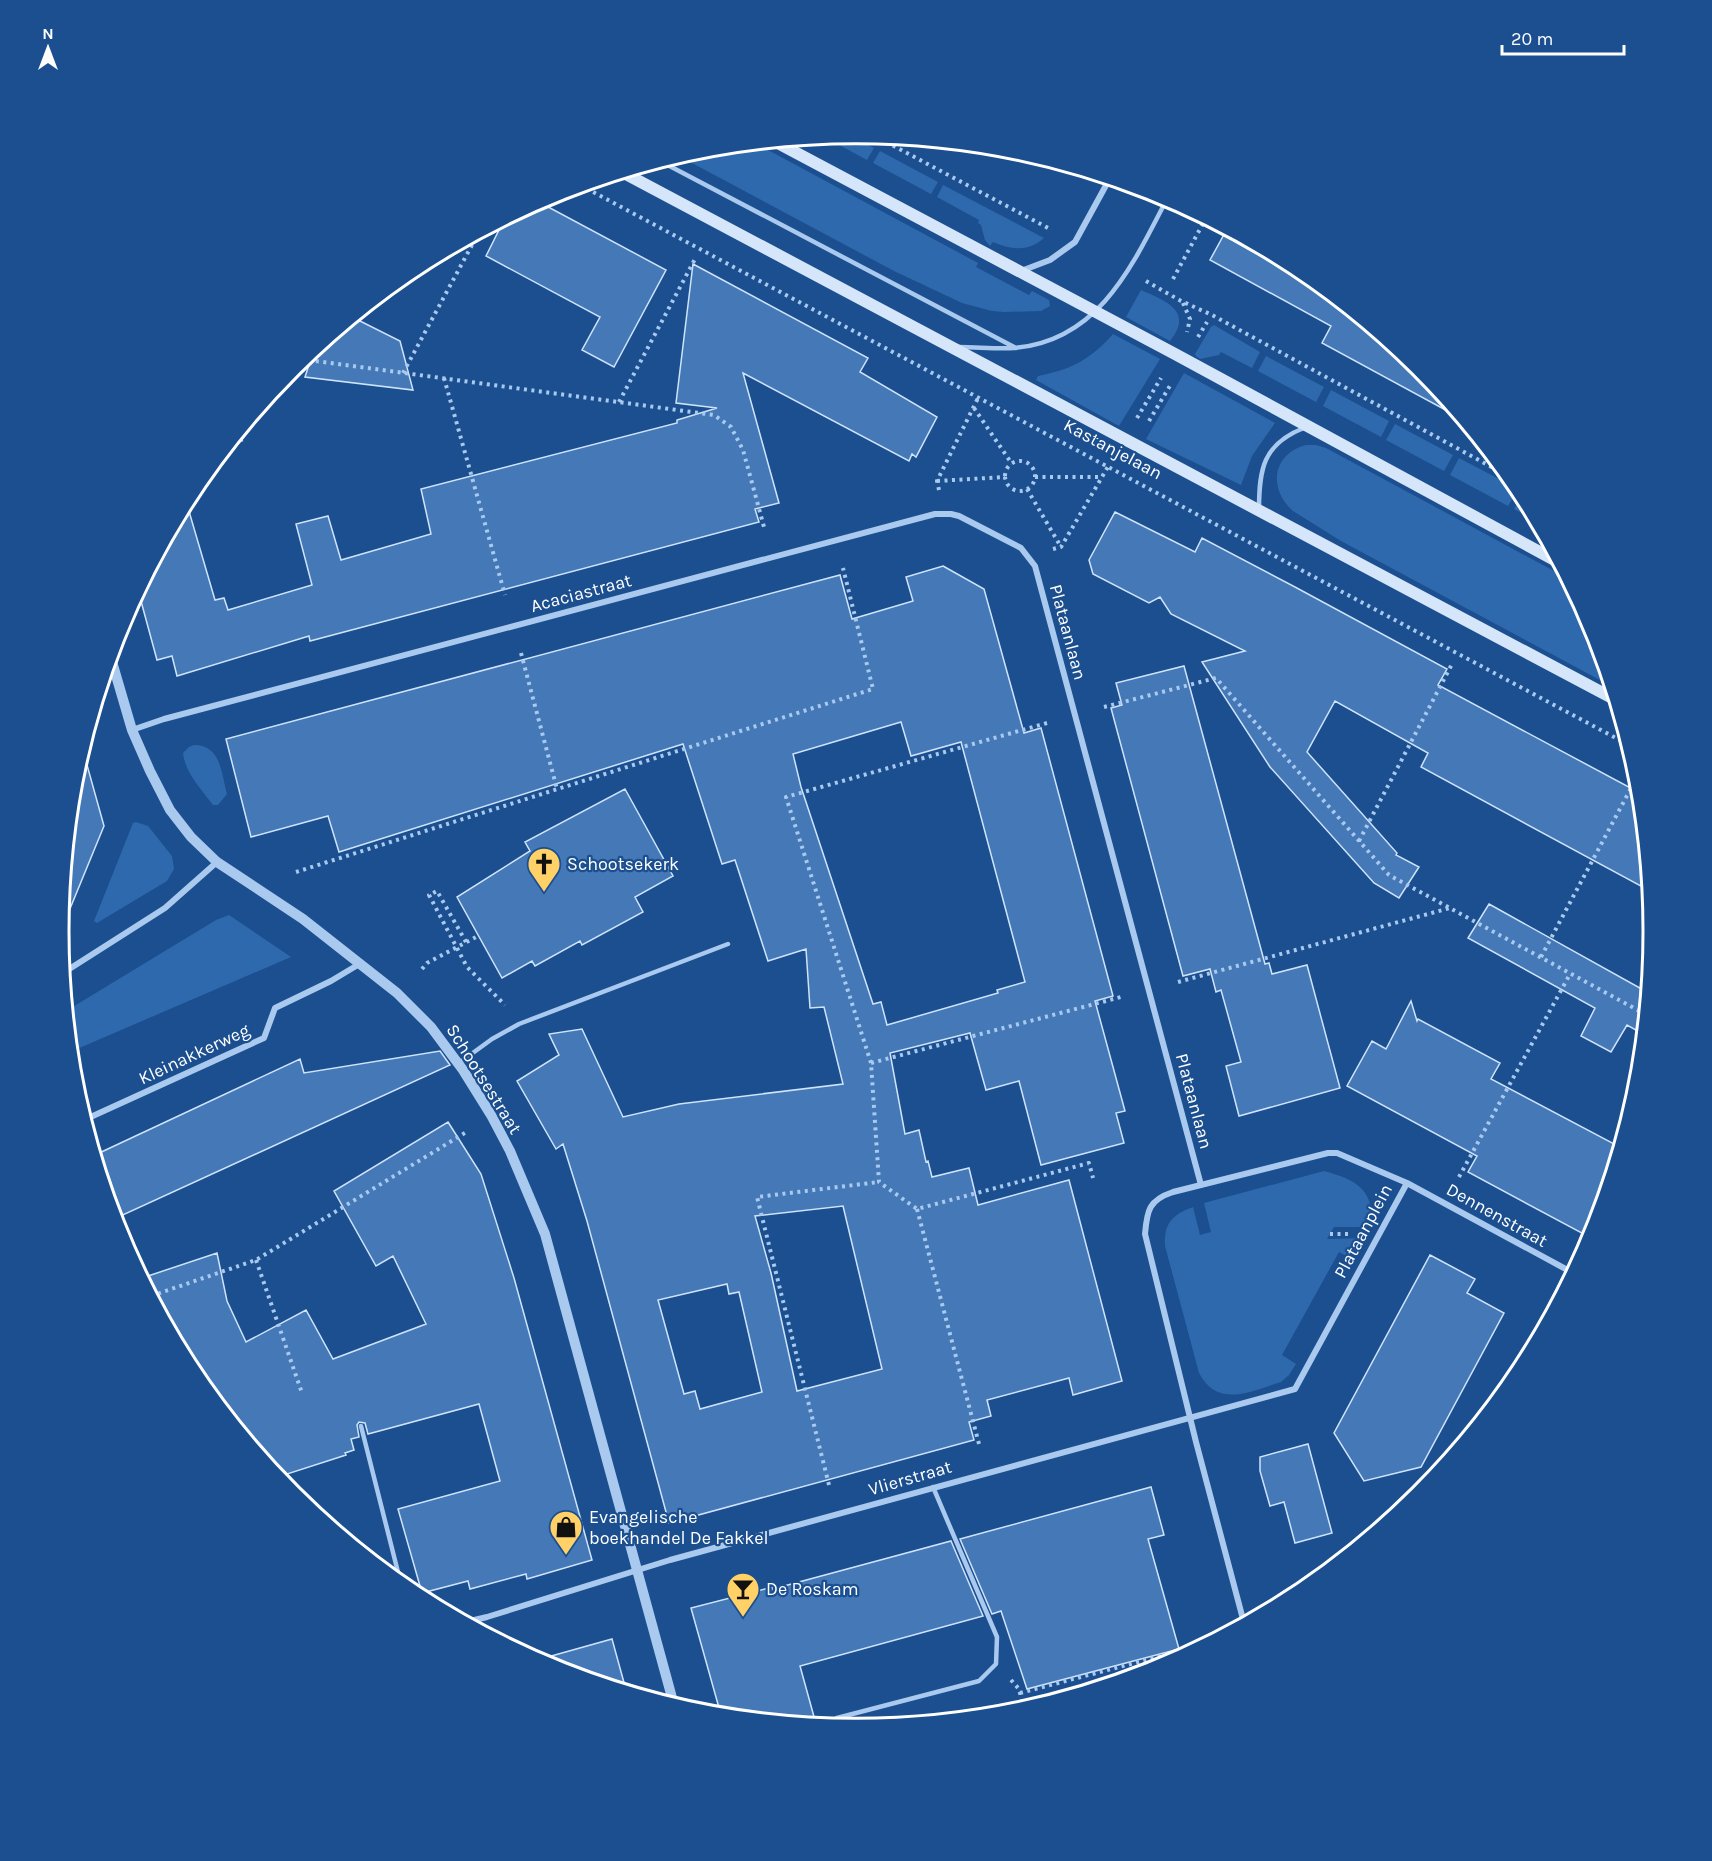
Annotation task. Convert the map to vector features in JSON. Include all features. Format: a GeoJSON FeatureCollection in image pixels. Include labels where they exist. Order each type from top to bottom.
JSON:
{"type":"FeatureCollection","features":[{"type":"Feature","properties":{"kind":"main road"},"geometry":{"type":"LineString","coordinates":[[785,147],[1175,354],[1549,557]]}},
{"type":"Feature","properties":{"kind":"main road","name":"Kastanjelaan"},"geometry":{"type":"LineString","coordinates":[[631,177],[1606,695]]}},
{"type":"Feature","properties":{"kind":"street"},"geometry":{"type":"LineString","coordinates":[[1018,272],[1050,260],[1075,242],[1107,184]]}},
{"type":"Feature","properties":{"kind":"street","name":"Acaciastraat"},"geometry":{"type":"LineString","coordinates":[[132,730],[164,719],[935,514],[959,516],[1021,548],[1029,557]]}},
{"type":"Feature","properties":{"kind":"street","name":"Plataanlaan"},"geometry":{"type":"LineString","coordinates":[[1029,557],[1035,566],[1201,1185]]}},
{"type":"Feature","properties":{"kind":"street","name":"Schootsestraat"},"geometry":{"type":"LineString","coordinates":[[114,669],[132,730],[170,810],[191,837],[217,862],[303,919],[397,993],[431,1027],[459,1064],[492,1115],[510,1150],[545,1234],[671,1695]]}},
{"type":"Feature","properties":{"kind":"street"},"geometry":{"type":"LineString","coordinates":[[70,968],[165,908],[217,862]]}},
{"type":"Feature","properties":{"kind":"street","name":"Kleinakkerweg"},"geometry":{"type":"LineString","coordinates":[[92,1116],[264,1038],[275,1008],[331,981],[361,963]]}},
{"type":"Feature","properties":{"kind":"street","name":"Plataanplein"},"geometry":{"type":"LineString","coordinates":[[1190,1418],[1295,1389],[1407,1183],[1349,1157],[1328,1153],[1201,1185]]}},
{"type":"Feature","properties":{"kind":"street","name":"Dennenstraat"},"geometry":{"type":"LineString","coordinates":[[1407,1183],[1566,1270]]}},
{"type":"Feature","properties":{"kind":"street"},"geometry":{"type":"LineString","coordinates":[[1201,1185],[1163,1196],[1152,1204],[1147,1212],[1145,1234],[1242,1616]]}},
{"type":"Feature","properties":{"kind":"street","name":"Vlierstraat"},"geometry":{"type":"LineString","coordinates":[[476,1620],[638,1570],[1190,1418]]}},
{"type":"Feature","properties":{"kind":"lane"},"geometry":{"type":"LineString","coordinates":[[670,166],[1016,348]]}},
{"type":"Feature","properties":{"kind":"lane"},"geometry":{"type":"LineString","coordinates":[[948,347],[1016,348],[1056,338],[1096,313],[1129,271],[1164,206]]}},
{"type":"Feature","properties":{"kind":"lane"},"geometry":{"type":"LineString","coordinates":[[1259,510],[1261,471],[1267,458],[1282,439],[1307,427]]}},
{"type":"Feature","properties":{"kind":"lane"},"geometry":{"type":"LineString","coordinates":[[459,1064],[492,1039],[519,1024],[728,944]]}},
{"type":"Feature","properties":{"kind":"lane"},"geometry":{"type":"LineString","coordinates":[[361,1426],[397,1570]]}},
{"type":"Feature","properties":{"kind":"lane"},"geometry":{"type":"LineString","coordinates":[[839,1717],[979,1681],[996,1664],[997,1637],[933,1488]]}},
{"type":"Feature","properties":{"kind":"path"},"geometry":{"type":"LineString","coordinates":[[891,145],[1057,233]]}},
{"type":"Feature","properties":{"kind":"path","name":"Kastanjelaan"},"geometry":{"type":"LineString","coordinates":[[589,190],[1619,740]]}},
{"type":"Feature","properties":{"kind":"path"},"geometry":{"type":"LineString","coordinates":[[1173,279],[1203,224]]}},
{"type":"Feature","properties":{"kind":"path"},"geometry":{"type":"LineString","coordinates":[[403,373],[473,244]]}},
{"type":"Feature","properties":{"kind":"path"},"geometry":{"type":"LineString","coordinates":[[619,402],[695,259]]}},
{"type":"Feature","properties":{"kind":"path"},"geometry":{"type":"LineString","coordinates":[[1144,280],[1491,467]]}},
{"type":"Feature","properties":{"kind":"path"},"geometry":{"type":"LineString","coordinates":[[1029,557],[1061,547],[1189,327],[1188,311],[1181,301]]}},
{"type":"Feature","properties":{"kind":"path"},"geometry":{"type":"LineString","coordinates":[[314,361],[714,415],[723,419],[731,427],[743,450],[764,527]]}},
{"type":"Feature","properties":{"kind":"path"},"geometry":{"type":"LineString","coordinates":[[444,378],[505,596]]}},
{"type":"Feature","properties":{"kind":"path"},"geometry":{"type":"LineString","coordinates":[[1146,428],[1174,380]]}},
{"type":"Feature","properties":{"kind":"path"},"geometry":{"type":"LineString","coordinates":[[945,514],[937,481],[978,398]]}},
{"type":"Feature","properties":{"kind":"path"},"geometry":{"type":"LineString","coordinates":[[973,408],[1012,464]]}},
{"type":"Feature","properties":{"kind":"path"},"geometry":{"type":"LineString","coordinates":[[241,440],[243,446]]}},
{"type":"Feature","properties":{"kind":"path"},"geometry":{"type":"LineString","coordinates":[[1018,461],[1025,462],[1033,469],[1035,477],[1027,489],[1014,489],[1005,477],[1007,469],[1018,461]]}},
{"type":"Feature","properties":{"kind":"path"},"geometry":{"type":"LineString","coordinates":[[937,481],[1005,477]]}},
{"type":"Feature","properties":{"kind":"path"},"geometry":{"type":"LineString","coordinates":[[1035,477],[1102,477]]}},
{"type":"Feature","properties":{"kind":"path"},"geometry":{"type":"LineString","coordinates":[[1027,489],[1061,547]]}},
{"type":"Feature","properties":{"kind":"path"},"geometry":{"type":"LineString","coordinates":[[296,872],[873,689],[843,568]]}},
{"type":"Feature","properties":{"kind":"path"},"geometry":{"type":"LineString","coordinates":[[521,653],[557,789]]}},
{"type":"Feature","properties":{"kind":"path"},"geometry":{"type":"LineString","coordinates":[[1359,841],[1452,664]]}},
{"type":"Feature","properties":{"kind":"path"},"geometry":{"type":"LineString","coordinates":[[1104,707],[1216,678],[1389,875],[1638,1010]]}},
{"type":"Feature","properties":{"kind":"path"},"geometry":{"type":"LineString","coordinates":[[879,1182],[871,1064],[861,1026],[786,797],[1047,723]]}},
{"type":"Feature","properties":{"kind":"path"},"geometry":{"type":"LineString","coordinates":[[1541,957],[1630,790]]}},
{"type":"Feature","properties":{"kind":"path"},"geometry":{"type":"LineString","coordinates":[[466,942],[437,891],[429,895],[467,967],[513,1011],[519,1024]]}},
{"type":"Feature","properties":{"kind":"path"},"geometry":{"type":"LineString","coordinates":[[1178,982],[1451,908]]}},
{"type":"Feature","properties":{"kind":"path"},"geometry":{"type":"LineString","coordinates":[[422,969],[427,963],[478,936]]}},
{"type":"Feature","properties":{"kind":"path"},"geometry":{"type":"LineString","coordinates":[[1460,1177],[1570,974]]}},
{"type":"Feature","properties":{"kind":"path"},"geometry":{"type":"LineString","coordinates":[[871,1064],[1121,997]]}},
{"type":"Feature","properties":{"kind":"path"},"geometry":{"type":"LineString","coordinates":[[158,1294],[256,1260],[492,1115]]}},
{"type":"Feature","properties":{"kind":"path"},"geometry":{"type":"LineString","coordinates":[[917,1209],[1089,1163],[1093,1178]]}},
{"type":"Feature","properties":{"kind":"path"},"geometry":{"type":"LineString","coordinates":[[830,1485],[757,1197],[879,1182],[917,1209],[979,1444]]}},
{"type":"Feature","properties":{"kind":"path"},"geometry":{"type":"LineString","coordinates":[[256,1260],[302,1393]]}},
{"type":"Feature","properties":{"kind":"path"},"geometry":{"type":"LineString","coordinates":[[1021,1700],[1019,1691],[1164,1655]]}},
{"type":"Feature","properties":{"kind":"shaded area"},"geometry":{"type":"Polygon","coordinates":[[[838,144],[867,144],[874,148],[867,160],[838,144]]]}},
{"type":"Feature","properties":{"kind":"shaded area"},"geometry":{"type":"Polygon","coordinates":[[[766,149],[978,263],[976,267],[1029,295],[1032,291],[1049,300],[1050,306],[1041,311],[992,311],[962,303],[894,271],[690,162],[766,149]]]}},
{"type":"Feature","properties":{"kind":"shaded area"},"geometry":{"type":"Polygon","coordinates":[[[880,151],[938,182],[931,194],[873,163],[880,151]]]}},
{"type":"Feature","properties":{"kind":"shaded area"},"geometry":{"type":"Polygon","coordinates":[[[943,185],[1044,238],[1026,248],[1006,247],[993,242],[990,246],[985,240],[981,225],[978,223],[979,220],[937,197],[943,185]]]}},
{"type":"Feature","properties":{"kind":"shaded area"},"geometry":{"type":"Polygon","coordinates":[[[1141,290],[1167,303],[1178,315],[1177,331],[1170,341],[1126,317],[1141,290]]]}},
{"type":"Feature","properties":{"kind":"shaded area"},"geometry":{"type":"Polygon","coordinates":[[[1214,325],[1260,352],[1252,368],[1221,352],[1219,355],[1200,359],[1196,356],[1195,354],[1214,325]]]}},
{"type":"Feature","properties":{"kind":"shaded area"},"geometry":{"type":"Polygon","coordinates":[[[1113,334],[1160,359],[1119,426],[1036,380],[1038,376],[1080,362],[1096,351],[1113,334]]]}},
{"type":"Feature","properties":{"kind":"shaded area"},"geometry":{"type":"Polygon","coordinates":[[[1266,356],[1324,387],[1316,402],[1258,371],[1266,356]]]}},
{"type":"Feature","properties":{"kind":"shaded area"},"geometry":{"type":"Polygon","coordinates":[[[1184,373],[1275,423],[1252,456],[1241,485],[1146,439],[1184,373]]]}},
{"type":"Feature","properties":{"kind":"shaded area"},"geometry":{"type":"Polygon","coordinates":[[[1331,390],[1389,421],[1381,437],[1323,406],[1331,390]]]}},
{"type":"Feature","properties":{"kind":"shaded area"},"geometry":{"type":"Polygon","coordinates":[[[1395,424],[1453,455],[1444,471],[1386,440],[1395,424]]]}},
{"type":"Feature","properties":{"kind":"shaded area"},"geometry":{"type":"Polygon","coordinates":[[[1306,445],[1326,448],[1557,573],[1583,629],[1602,681],[1341,541],[1293,511],[1280,493],[1277,473],[1286,456],[1306,445]]]}},
{"type":"Feature","properties":{"kind":"shaded area"},"geometry":{"type":"Polygon","coordinates":[[[1459,458],[1501,480],[1513,498],[1508,506],[1450,475],[1459,458]]]}},
{"type":"Feature","properties":{"kind":"shaded area"},"geometry":{"type":"Polygon","coordinates":[[[1517,504],[1523,514],[1514,509],[1517,504]]]}},
{"type":"Feature","properties":{"kind":"shaded area"},"geometry":{"type":"Polygon","coordinates":[[[194,745],[210,750],[218,761],[227,794],[218,805],[213,805],[195,781],[184,760],[183,753],[194,745]]]}},
{"type":"Feature","properties":{"kind":"shaded area"},"geometry":{"type":"Polygon","coordinates":[[[133,823],[148,826],[172,856],[174,869],[167,881],[97,923],[94,921],[133,823]]]}},
{"type":"Feature","properties":{"kind":"shaded area"},"geometry":{"type":"Polygon","coordinates":[[[229,915],[291,957],[78,1048],[73,1007],[216,920],[229,915]]]}},
{"type":"Feature","properties":{"kind":"shaded area"},"geometry":{"type":"Polygon","coordinates":[[[1324,1171],[1346,1178],[1361,1188],[1367,1195],[1371,1214],[1371,1227],[1334,1227],[1327,1239],[1367,1238],[1353,1259],[1339,1252],[1282,1355],[1296,1364],[1289,1375],[1281,1382],[1247,1393],[1225,1394],[1216,1391],[1199,1373],[1165,1246],[1168,1226],[1180,1213],[1193,1207],[1200,1235],[1211,1232],[1204,1203],[1324,1171]]]}},
{"type":"Feature","properties":{"kind":"building"},"geometry":{"type":"Polygon","coordinates":[[[547,207],[666,270],[614,367],[582,350],[600,317],[486,256],[499,230],[547,207]]]}},
{"type":"Feature","properties":{"kind":"building"},"geometry":{"type":"Polygon","coordinates":[[[1224,235],[1293,276],[1375,339],[1447,411],[1322,343],[1331,326],[1210,260],[1224,235]]]}},
{"type":"Feature","properties":{"kind":"building"},"geometry":{"type":"Polygon","coordinates":[[[693,264],[868,358],[860,372],[937,417],[916,457],[912,454],[909,461],[743,373],[779,503],[755,509],[759,522],[310,641],[309,636],[177,676],[172,656],[157,660],[141,602],[174,537],[189,513],[215,600],[224,598],[228,610],[312,585],[296,524],[328,516],[341,560],[431,534],[421,489],[677,423],[677,420],[717,408],[676,403],[693,264]]]}},
{"type":"Feature","properties":{"kind":"building"},"geometry":{"type":"Polygon","coordinates":[[[359,321],[400,341],[413,390],[305,377],[309,366],[359,321]]]}},
{"type":"Feature","properties":{"kind":"building"},"geometry":{"type":"Polygon","coordinates":[[[1115,512],[1195,552],[1202,538],[1447,669],[1438,685],[1630,787],[1641,886],[1421,767],[1428,753],[1335,701],[1307,752],[1397,853],[1396,855],[1419,867],[1399,898],[1374,883],[1270,767],[1202,662],[1245,651],[1171,614],[1160,597],[1149,603],[1093,574],[1089,560],[1115,512]]]}},
{"type":"Feature","properties":{"kind":"building"},"geometry":{"type":"Polygon","coordinates":[[[943,566],[984,589],[1024,733],[1041,728],[1113,996],[1095,1001],[1125,1111],[1116,1113],[1124,1143],[1041,1165],[1019,1081],[986,1090],[970,1033],[890,1053],[905,1134],[919,1130],[932,1177],[969,1168],[978,1205],[1069,1180],[1122,1381],[1073,1395],[1069,1378],[987,1400],[991,1416],[969,1422],[974,1440],[669,1523],[587,1221],[563,1144],[556,1149],[517,1081],[559,1055],[549,1034],[582,1029],[623,1117],[679,1104],[843,1084],[824,1007],[810,1008],[806,949],[768,961],[735,860],[722,864],[683,744],[339,852],[328,816],[251,837],[226,739],[840,575],[852,619],[913,601],[906,577],[943,566]],[[901,722],[793,754],[801,787],[873,1004],[881,1002],[887,1025],[998,993],[997,990],[1025,982],[961,742],[911,756],[901,722]],[[843,1206],[755,1216],[771,1273],[797,1391],[882,1369],[843,1206]],[[727,1284],[658,1300],[684,1394],[695,1391],[700,1409],[762,1392],[739,1292],[729,1294],[727,1284]]]}},
{"type":"Feature","properties":{"kind":"building"},"geometry":{"type":"Polygon","coordinates":[[[1184,666],[1265,964],[1269,963],[1272,974],[1307,965],[1340,1088],[1239,1116],[1226,1066],[1241,1062],[1221,990],[1216,992],[1210,969],[1183,976],[1111,708],[1122,705],[1116,683],[1184,666]]]}},
{"type":"Feature","properties":{"kind":"building"},"geometry":{"type":"Polygon","coordinates":[[[87,765],[104,826],[70,909],[76,828],[87,765]]]}},
{"type":"Feature","properties":{"kind":"building","name":"Schootsekerk"},"geometry":{"type":"Polygon","coordinates":[[[625,789],[673,876],[635,897],[643,912],[582,945],[580,941],[535,966],[532,961],[502,978],[457,897],[530,851],[525,842],[625,789]]]}},
{"type":"Feature","properties":{"kind":"building"},"geometry":{"type":"Polygon","coordinates":[[[1489,904],[1640,988],[1636,1030],[1627,1025],[1611,1052],[1581,1036],[1595,1008],[1468,938],[1489,904]]]}},
{"type":"Feature","properties":{"kind":"building"},"geometry":{"type":"Polygon","coordinates":[[[1411,1001],[1417,1021],[1418,1019],[1500,1063],[1491,1079],[1613,1143],[1582,1233],[1468,1172],[1477,1156],[1347,1086],[1372,1041],[1386,1049],[1411,1001]]]}},
{"type":"Feature","properties":{"kind":"building"},"geometry":{"type":"Polygon","coordinates":[[[440,1051],[450,1065],[123,1215],[101,1152],[300,1059],[304,1073],[440,1051]]]}},
{"type":"Feature","properties":{"kind":"building"},"geometry":{"type":"Polygon","coordinates":[[[448,1122],[481,1174],[514,1278],[592,1560],[527,1579],[526,1574],[470,1589],[468,1581],[429,1591],[420,1586],[398,1509],[500,1481],[479,1404],[368,1434],[365,1423],[359,1422],[357,1425],[359,1437],[351,1439],[354,1450],[345,1453],[346,1455],[288,1474],[232,1410],[202,1368],[174,1324],[149,1276],[217,1253],[227,1301],[246,1342],[306,1310],[333,1359],[426,1324],[393,1256],[376,1266],[334,1191],[448,1122]]]}},
{"type":"Feature","properties":{"kind":"building"},"geometry":{"type":"Polygon","coordinates":[[[1430,1255],[1475,1279],[1467,1293],[1504,1313],[1421,1467],[1364,1481],[1334,1433],[1430,1255]]]}},
{"type":"Feature","properties":{"kind":"building"},"geometry":{"type":"Polygon","coordinates":[[[1308,1444],[1332,1533],[1295,1543],[1284,1502],[1270,1506],[1260,1471],[1260,1457],[1308,1444]]]}},
{"type":"Feature","properties":{"kind":"building"},"geometry":{"type":"Polygon","coordinates":[[[1151,1487],[1164,1535],[1148,1539],[1179,1648],[1027,1689],[1001,1611],[992,1614],[960,1539],[1151,1487]]]}},
{"type":"Feature","properties":{"kind":"building"},"geometry":{"type":"Polygon","coordinates":[[[951,1541],[983,1616],[800,1666],[814,1716],[753,1711],[718,1705],[691,1608],[773,1587],[773,1589],[951,1541]]]}},
{"type":"Feature","properties":{"kind":"building"},"geometry":{"type":"Polygon","coordinates":[[[612,1639],[624,1682],[603,1676],[551,1656],[612,1639]]]}},
{"type":"Feature","properties":{"kind":"place","name":"Schootsekerk"},"geometry":{"type":"Point","coordinates":[544,893]}},
{"type":"Feature","properties":{"kind":"place","name":"Evangelische boekhandel De Fakkel"},"geometry":{"type":"Point","coordinates":[566,1556]}},
{"type":"Feature","properties":{"kind":"place","name":"De Roskam"},"geometry":{"type":"Point","coordinates":[743,1618]}}]}
